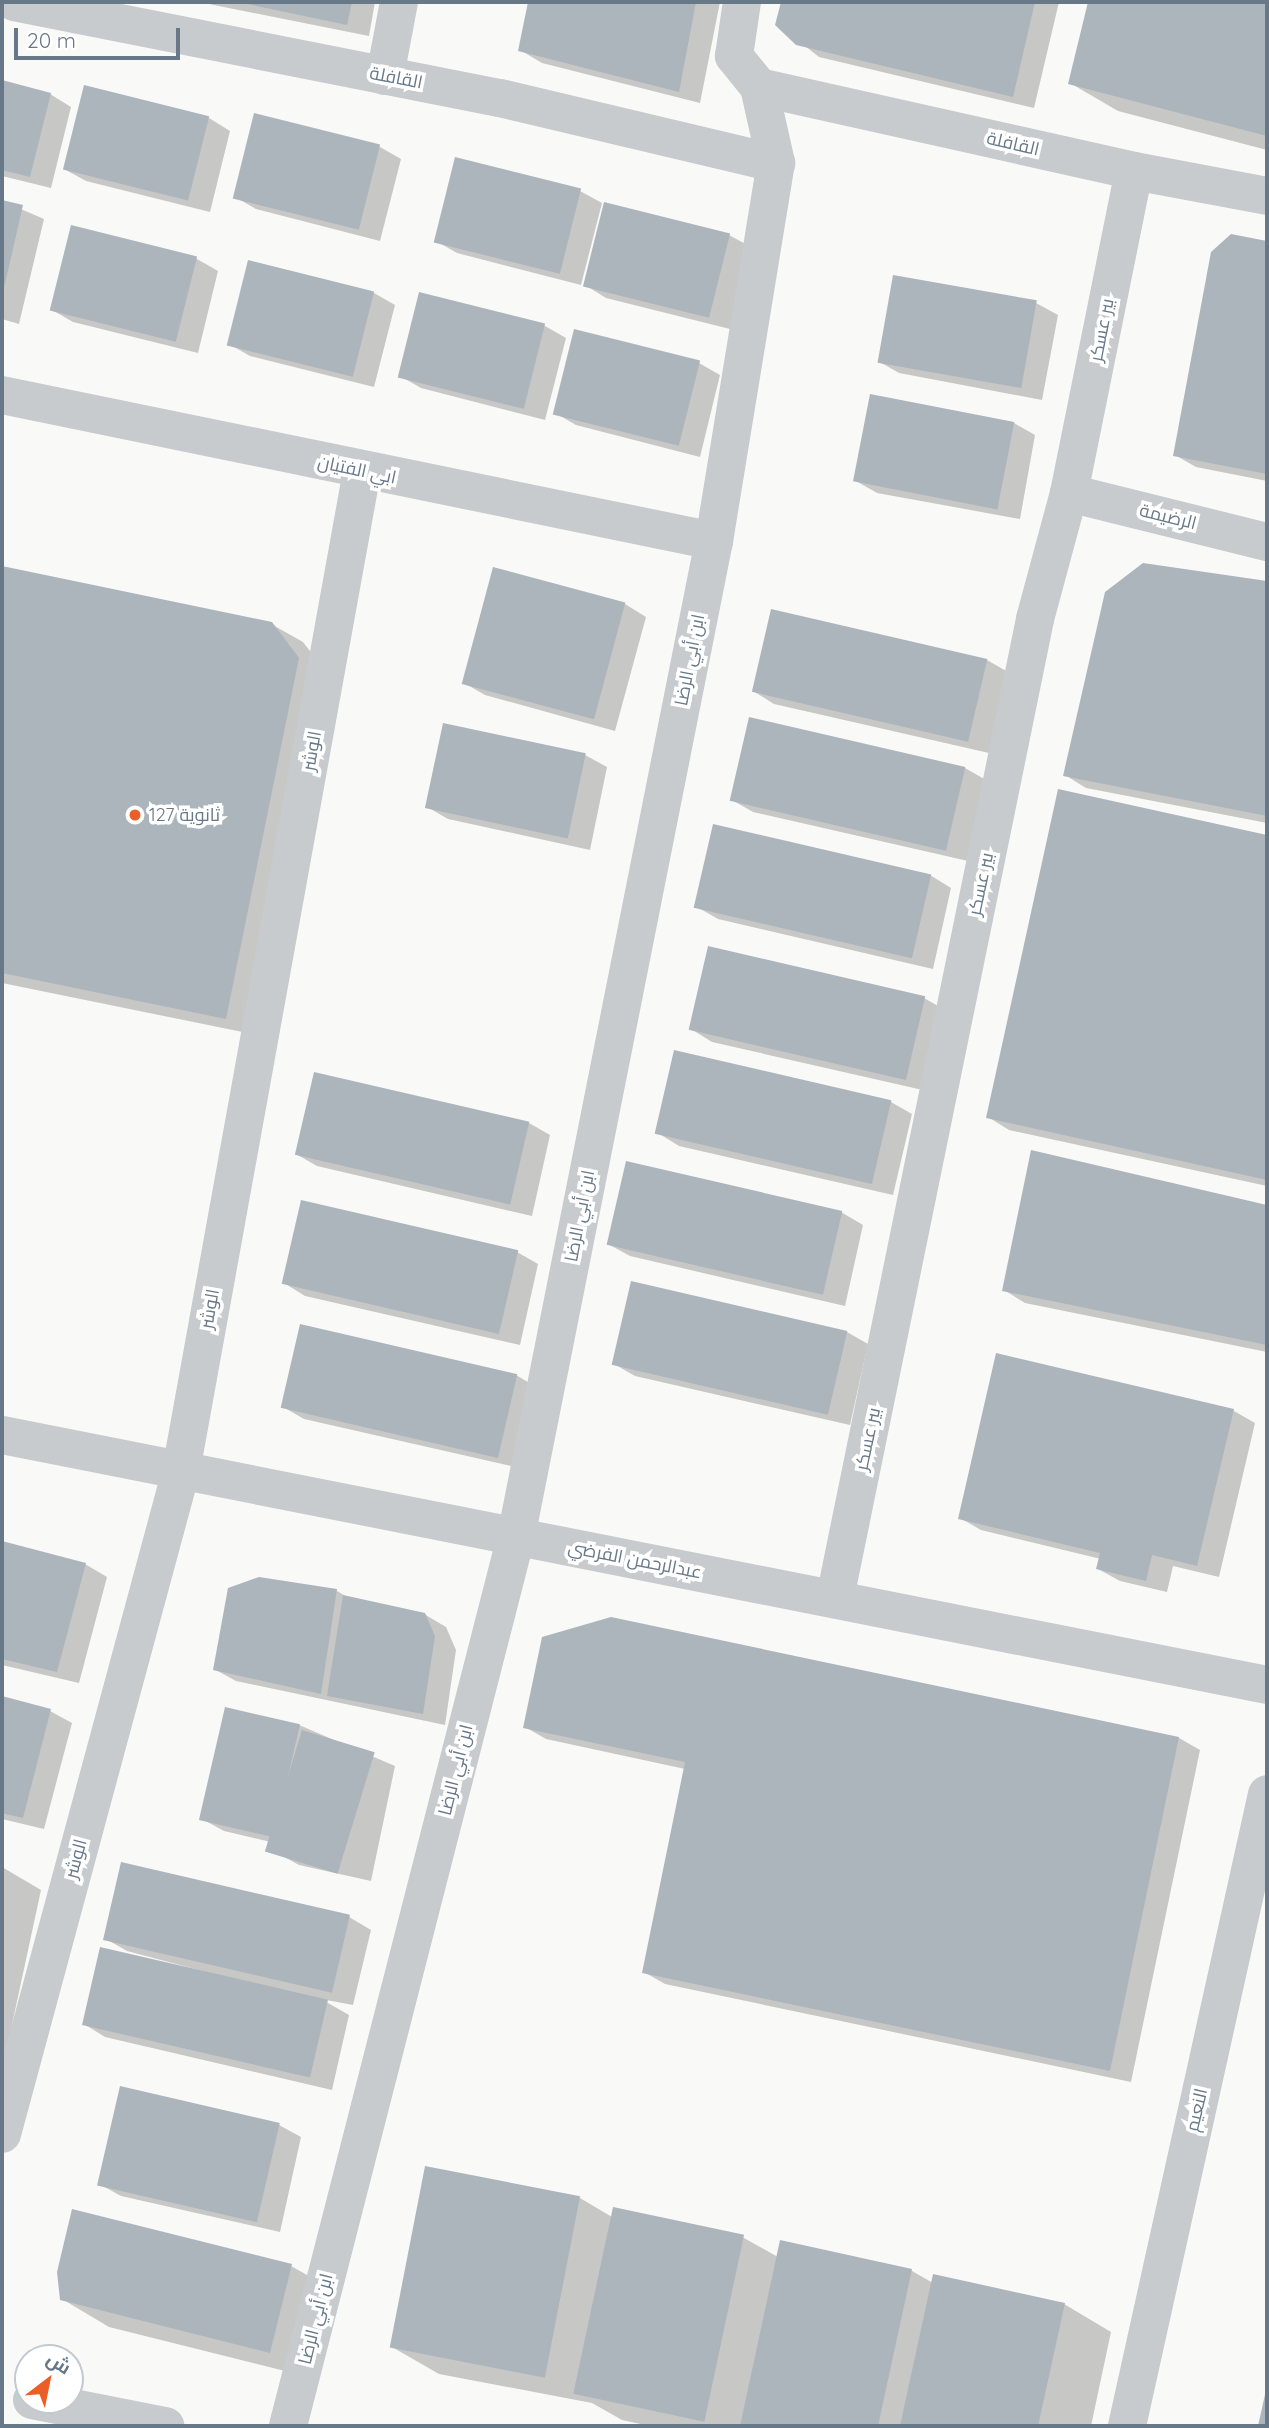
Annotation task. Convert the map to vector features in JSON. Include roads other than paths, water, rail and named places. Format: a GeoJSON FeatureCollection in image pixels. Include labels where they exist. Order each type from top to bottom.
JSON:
{"type":"FeatureCollection","features":[{"type":"Feature","properties":{"kind":"street","name":"القافلة"},"geometry":{"type":"LineString","coordinates":[[14,2],[385,76],[776,163]]}},
{"type":"Feature","properties":{"kind":"street"},"geometry":{"type":"LineString","coordinates":[[385,76],[399,2]]}},
{"type":"Feature","properties":{"kind":"street","name":"ابن أبي الرضا"},"geometry":{"type":"LineString","coordinates":[[288,2426],[516,1537],[714,541],[776,163],[759,87],[734,57],[742,2]]}},
{"type":"Feature","properties":{"kind":"street","name":"القافلة"},"geometry":{"type":"LineString","coordinates":[[759,87],[1134,171],[1267,196]]}},
{"type":"Feature","properties":{"kind":"street","name":"بير عسكر"},"geometry":{"type":"LineString","coordinates":[[835,1598],[1035,619],[1069,493],[1134,171]]}},
{"type":"Feature","properties":{"kind":"street","name":"ابي الفتيان"},"geometry":{"type":"LineString","coordinates":[[2,395],[362,471],[714,541]]}},
{"type":"Feature","properties":{"kind":"street","name":"الوشر"},"geometry":{"type":"LineString","coordinates":[[2,2134],[181,1471],[362,471]]}},
{"type":"Feature","properties":{"kind":"street","name":"الرضيمة"},"geometry":{"type":"LineString","coordinates":[[1069,493],[1267,542]]}},
{"type":"Feature","properties":{"kind":"street","name":"عبدالرحمن الفرضي"},"geometry":{"type":"LineString","coordinates":[[2,1435],[1267,1685]]}},
{"type":"Feature","properties":{"kind":"street","name":"النعيم"},"geometry":{"type":"LineString","coordinates":[[1126,2426],[1262,1848],[1267,1794]]}},
{"type":"Feature","properties":{"kind":"street"},"geometry":{"type":"LineString","coordinates":[[84,2410],[165,2426]]}},
{"type":"Feature","properties":{"kind":"place","name":"ثانوية 127"},"geometry":{"type":"Point","coordinates":[135,815]}}]}
